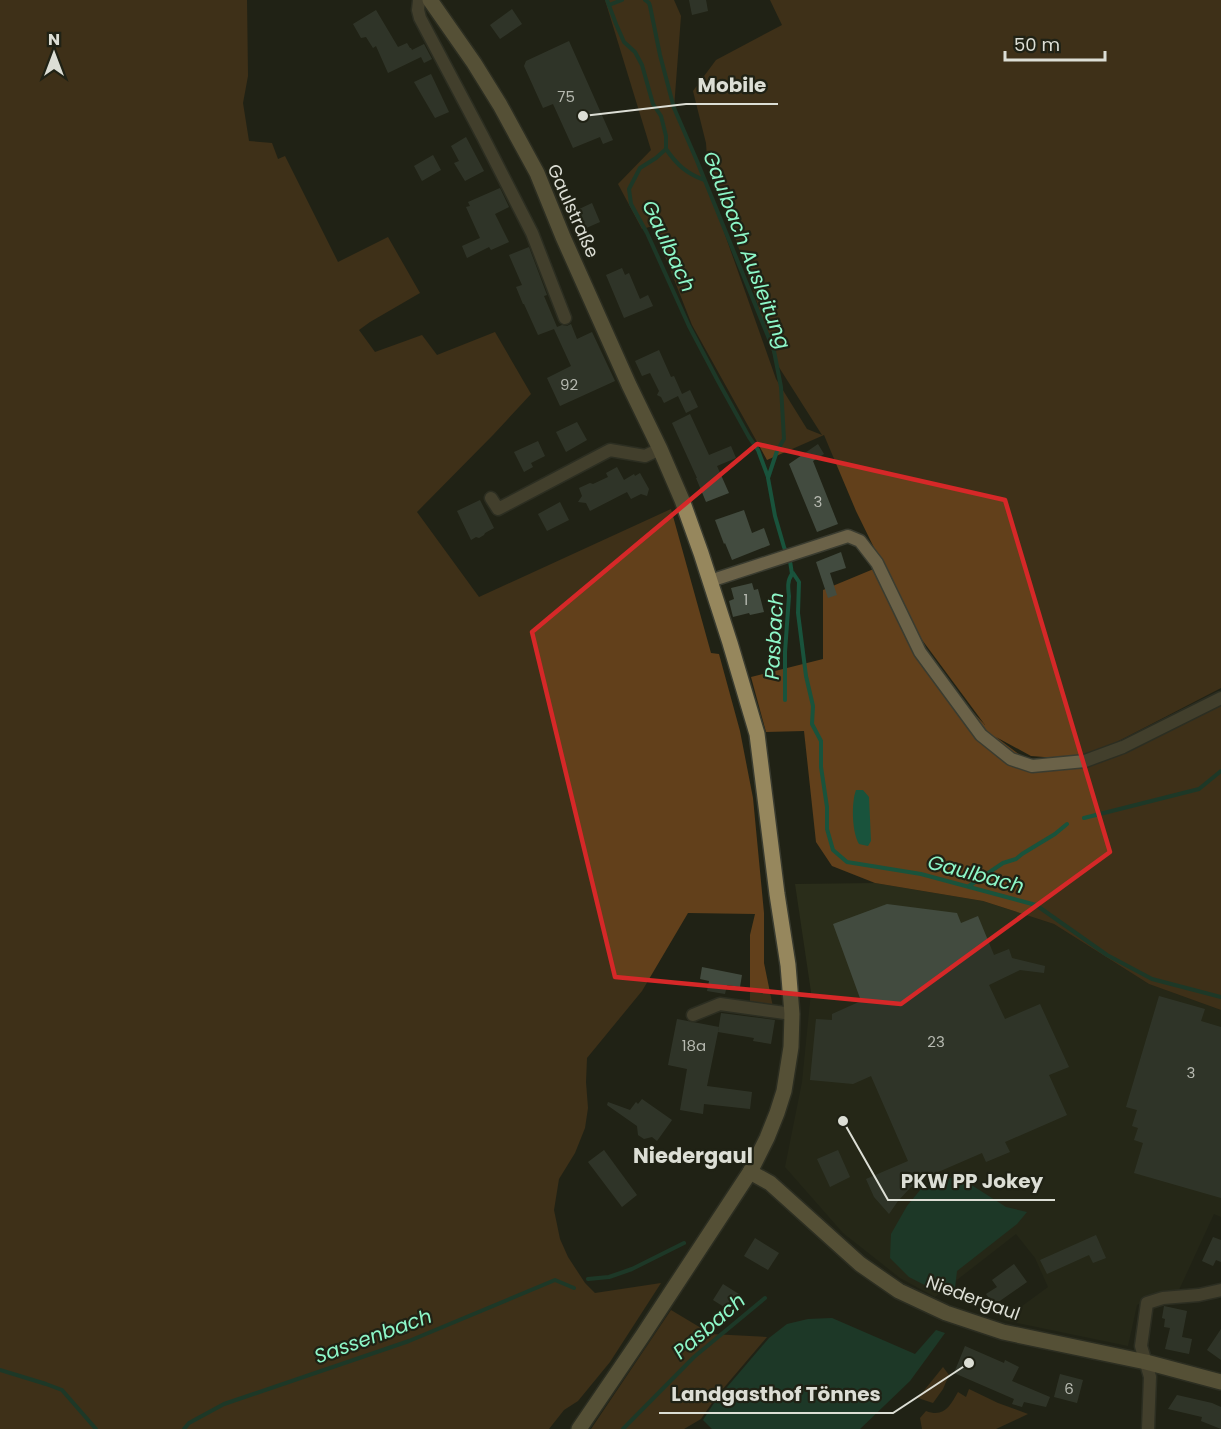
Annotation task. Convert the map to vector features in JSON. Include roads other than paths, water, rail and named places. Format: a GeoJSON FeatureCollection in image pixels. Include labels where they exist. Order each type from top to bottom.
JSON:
{"type":"FeatureCollection","features":[{"type":"Feature","properties":{"kind":"main road","name":"Gaulstraße"},"geometry":{"type":"LineString","coordinates":[[430,0],[500,105],[537,174],[563,237],[682,500],[758,734],[788,965],[792,1047],[784,1091],[767,1138],[750,1172],[644,1335],[579,1429]]}},
{"type":"Feature","properties":{"kind":"main road","name":"Niedergaul"},"geometry":{"type":"LineString","coordinates":[[750,1172],[770,1183],[860,1264],[899,1291],[920,1301],[956,1317],[1003,1332],[1146,1362],[1221,1382]]}},
{"type":"Feature","properties":{"kind":"street"},"geometry":{"type":"LineString","coordinates":[[420,0],[418,10],[420,18],[532,233],[565,318]]}},
{"type":"Feature","properties":{"kind":"street"},"geometry":{"type":"LineString","coordinates":[[491,498],[498,509],[610,450],[645,456],[660,449]]}},
{"type":"Feature","properties":{"kind":"street"},"geometry":{"type":"LineString","coordinates":[[710,581],[848,536],[860,541],[878,563],[920,652],[981,735],[1011,759],[1032,766],[1085,761],[1123,747],[1221,698]]}},
{"type":"Feature","properties":{"kind":"street"},"geometry":{"type":"LineString","coordinates":[[693,1015],[720,1004],[792,1014]]}},
{"type":"Feature","properties":{"kind":"street"},"geometry":{"type":"LineString","coordinates":[[1148,1429],[1150,1377],[1142,1346],[1147,1303],[1163,1298],[1199,1295],[1221,1290]]}},
{"type":"Feature","properties":{"kind":"waterway","name":"Gaulbach"},"geometry":{"type":"LineString","coordinates":[[607,0],[624,42],[635,52],[642,65],[653,104],[661,116],[666,136],[666,149],[640,168],[629,189],[631,204],[647,233],[689,326],[758,450],[768,477]]}},
{"type":"Feature","properties":{"kind":"waterway","name":"Gaulbach Ausleitung"},"geometry":{"type":"LineString","coordinates":[[609,5],[622,0]]}},
{"type":"Feature","properties":{"kind":"waterway","name":"Gaulbach Ausleitung"},"geometry":{"type":"LineString","coordinates":[[645,0],[650,6],[674,108],[774,351],[781,387],[784,439],[777,451],[768,478],[775,516],[792,574],[799,582],[798,613],[806,676],[813,706],[812,724],[821,741],[827,829],[833,850],[847,862],[921,874],[1036,905],[1107,955],[1152,979],[1221,997]]}},
{"type":"Feature","properties":{"kind":"waterway"},"geometry":{"type":"LineString","coordinates":[[666,149],[682,168],[704,180]]}},
{"type":"Feature","properties":{"kind":"waterway","name":"Pasbach"},"geometry":{"type":"LineString","coordinates":[[785,700],[788,585],[792,574]]}},
{"type":"Feature","properties":{"kind":"waterway"},"geometry":{"type":"LineString","coordinates":[[1084,818],[1199,789],[1221,771]]}},
{"type":"Feature","properties":{"kind":"waterway"},"geometry":{"type":"LineString","coordinates":[[969,886],[1003,863],[1016,859],[1067,824]]}},
{"type":"Feature","properties":{"kind":"waterway","name":"Sassenbach"},"geometry":{"type":"LineString","coordinates":[[588,1279],[609,1277],[632,1269],[684,1243]]}},
{"type":"Feature","properties":{"kind":"waterway","name":"Sassenbach"},"geometry":{"type":"LineString","coordinates":[[184,1429],[189,1423],[224,1404],[409,1341],[555,1280],[574,1288]]}},
{"type":"Feature","properties":{"kind":"waterway","name":"Pasbach"},"geometry":{"type":"LineString","coordinates":[[623,1429],[694,1357],[765,1298]]}},
{"type":"Feature","properties":{"kind":"waterway"},"geometry":{"type":"LineString","coordinates":[[0,1370],[62,1390],[96,1429]]}},
{"type":"Feature","properties":{"kind":"place","name":"Mobile"},"geometry":{"type":"Point","coordinates":[583,116]}},
{"type":"Feature","properties":{"kind":"place","name":"PKW PP Jokey"},"geometry":{"type":"Point","coordinates":[843,1121]}},
{"type":"Feature","properties":{"kind":"place","name":"Landgasthof Tönnes"},"geometry":{"type":"Point","coordinates":[969,1363]}},
{"type":"Feature","properties":{"kind":"district","name":"Niedergaul"},"geometry":{"type":"Point","coordinates":[693,1156]}}]}
